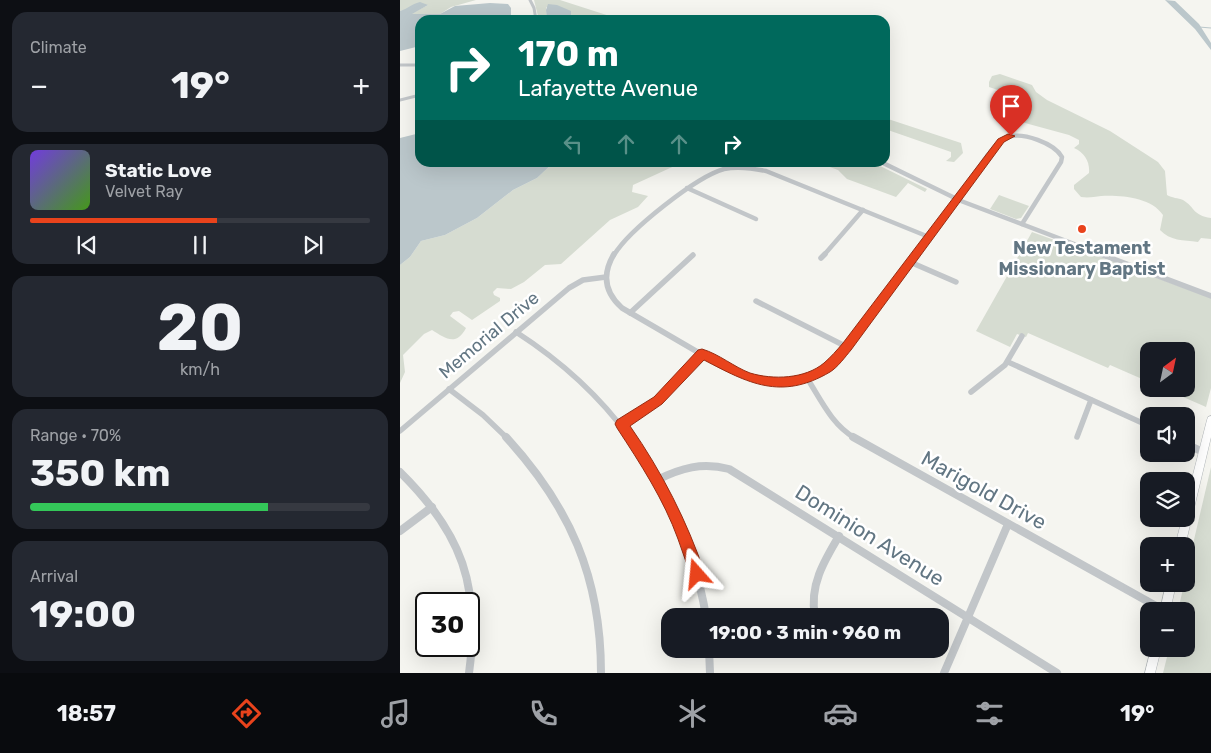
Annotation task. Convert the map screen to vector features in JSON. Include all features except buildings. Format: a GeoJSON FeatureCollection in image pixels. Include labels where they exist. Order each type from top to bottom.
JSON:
{"type":"FeatureCollection","features":[{"type":"Feature","properties":{"kind":"main road"},"geometry":{"type":"LineString","coordinates":[[1182,537],[1211,420]]}},
{"type":"Feature","properties":{"kind":"main road"},"geometry":{"type":"LineString","coordinates":[[1150,673],[1154,657]]}},
{"type":"Feature","properties":{"kind":"street"},"geometry":{"type":"LineString","coordinates":[[530,0],[535,15]]}},
{"type":"Feature","properties":{"kind":"street"},"geometry":{"type":"LineString","coordinates":[[400,65],[415,65]]}},
{"type":"Feature","properties":{"kind":"street"},"geometry":{"type":"LineString","coordinates":[[400,100],[415,96]]}},
{"type":"Feature","properties":{"kind":"street"},"geometry":{"type":"LineString","coordinates":[[726,167],[704,175],[619,247],[609,262],[606,277],[607,287],[613,298],[630,313],[741,374],[760,381],[781,382],[807,378],[830,365],[847,346],[1001,140],[1010,134],[1056,149],[1062,158],[1022,224]]}},
{"type":"Feature","properties":{"kind":"street"},"geometry":{"type":"LineString","coordinates":[[890,166],[957,200],[1022,224],[1068,245],[1211,296]]}},
{"type":"Feature","properties":{"kind":"street"},"geometry":{"type":"LineString","coordinates":[[748,167],[766,171],[929,237]]}},
{"type":"Feature","properties":{"kind":"street"},"geometry":{"type":"LineString","coordinates":[[687,188],[756,219]]}},
{"type":"Feature","properties":{"kind":"street"},"geometry":{"type":"LineString","coordinates":[[820,258],[863,210]]}},
{"type":"Feature","properties":{"kind":"street"},"geometry":{"type":"LineString","coordinates":[[630,313],[693,255]]}},
{"type":"Feature","properties":{"kind":"street"},"geometry":{"type":"LineString","coordinates":[[910,262],[956,282]]}},
{"type":"Feature","properties":{"kind":"street","name":"Memorial Drive"},"geometry":{"type":"LineString","coordinates":[[400,431],[576,283],[606,277]]}},
{"type":"Feature","properties":{"kind":"street"},"geometry":{"type":"LineString","coordinates":[[756,301],[847,346]]}},
{"type":"Feature","properties":{"kind":"street"},"geometry":{"type":"LineString","coordinates":[[516,332],[576,375],[622,424],[656,480],[687,544],[699,580],[704,608]]}},
{"type":"Feature","properties":{"kind":"street"},"geometry":{"type":"LineString","coordinates":[[971,392],[1001,370],[1008,362],[1022,336]]}},
{"type":"Feature","properties":{"kind":"street"},"geometry":{"type":"LineString","coordinates":[[622,424],[658,400],[702,353]]}},
{"type":"Feature","properties":{"kind":"street"},"geometry":{"type":"LineString","coordinates":[[1008,362],[1140,422]]}},
{"type":"Feature","properties":{"kind":"street","name":"Marigold Drive"},"geometry":{"type":"LineString","coordinates":[[807,378],[833,420],[844,432],[1149,602]]}},
{"type":"Feature","properties":{"kind":"street"},"geometry":{"type":"LineString","coordinates":[[449,389],[486,417],[520,452],[542,481],[567,524],[585,563],[595,595],[601,640],[601,673]]}},
{"type":"Feature","properties":{"kind":"street"},"geometry":{"type":"LineString","coordinates":[[1076,437],[1091,400]]}},
{"type":"Feature","properties":{"kind":"street"},"geometry":{"type":"LineString","coordinates":[[1195,448],[1203,452]]}},
{"type":"Feature","properties":{"kind":"street","name":"Dominion Avenue"},"geometry":{"type":"LineString","coordinates":[[656,480],[679,469],[705,464],[723,466],[740,474],[1057,673]]}},
{"type":"Feature","properties":{"kind":"street"},"geometry":{"type":"LineString","coordinates":[[400,472],[432,508],[461,559],[471,588],[475,619],[469,673]]}},
{"type":"Feature","properties":{"kind":"street"},"geometry":{"type":"LineString","coordinates":[[400,531],[432,508]]}},
{"type":"Feature","properties":{"kind":"street"},"geometry":{"type":"LineString","coordinates":[[944,673],[1008,524]]}},
{"type":"Feature","properties":{"kind":"street"},"geometry":{"type":"LineString","coordinates":[[813,608],[812,601],[817,577],[839,536]]}},
{"type":"Feature","properties":{"kind":"street"},"geometry":{"type":"LineString","coordinates":[[709,658],[710,673]]}},
{"type":"Feature","properties":{"kind":"shaded area"},"geometry":{"type":"Polygon","coordinates":[[[400,0],[476,0],[451,7],[440,14],[411,14],[428,5],[400,11],[400,0]]]}},
{"type":"Feature","properties":{"kind":"shaded area"},"geometry":{"type":"Polygon","coordinates":[[[534,0],[560,0],[606,15],[558,15],[546,7],[547,15],[538,15],[534,0]]]}},
{"type":"Feature","properties":{"kind":"shaded area"},"geometry":{"type":"Polygon","coordinates":[[[1165,0],[1175,1],[1199,24],[1211,43],[1211,50],[1195,29],[1165,0]]]}},
{"type":"Feature","properties":{"kind":"shaded area"},"geometry":{"type":"Polygon","coordinates":[[[420,2],[428,5],[412,14],[440,14],[455,6],[490,3],[508,4],[511,8],[511,15],[415,15],[415,47],[400,51],[400,11],[420,2]]]}},
{"type":"Feature","properties":{"kind":"shaded area"},"geometry":{"type":"Polygon","coordinates":[[[548,4],[557,5],[571,11],[571,15],[546,15],[548,4]]]}},
{"type":"Feature","properties":{"kind":"shaded area"},"geometry":{"type":"Polygon","coordinates":[[[1000,74],[1032,85],[1036,92],[1047,100],[1110,131],[1158,162],[1165,171],[1167,195],[1183,200],[1200,215],[1211,218],[1211,239],[1201,238],[1198,242],[1177,239],[1164,234],[1160,230],[1163,215],[1151,204],[1135,198],[1117,196],[1081,197],[1074,189],[1074,185],[1089,173],[1089,169],[1084,155],[1074,148],[1079,144],[1079,140],[1069,135],[1025,123],[1016,118],[1002,118],[1006,111],[1018,111],[1018,107],[998,90],[989,87],[992,76],[1000,74]]]}},
{"type":"Feature","properties":{"kind":"shaded area"},"geometry":{"type":"Polygon","coordinates":[[[890,120],[961,143],[963,153],[954,162],[946,161],[951,157],[951,152],[890,131],[890,120]]]}},
{"type":"Feature","properties":{"kind":"shaded area"},"geometry":{"type":"Polygon","coordinates":[[[415,134],[415,167],[549,167],[537,178],[513,190],[477,218],[445,235],[421,241],[410,257],[400,265],[400,138],[415,134]]]}},
{"type":"Feature","properties":{"kind":"shaded area"},"geometry":{"type":"Polygon","coordinates":[[[549,167],[672,167],[633,185],[632,192],[648,196],[638,207],[610,220],[561,264],[545,265],[524,282],[511,289],[497,288],[493,292],[494,295],[500,298],[500,301],[472,320],[459,311],[453,312],[450,316],[466,328],[458,337],[454,339],[446,338],[432,330],[424,334],[403,355],[405,372],[400,383],[400,265],[410,257],[421,241],[445,235],[477,218],[513,190],[537,178],[549,167]]]}},
{"type":"Feature","properties":{"kind":"shaded area"},"geometry":{"type":"Polygon","coordinates":[[[830,167],[882,167],[927,189],[925,192],[908,183],[896,197],[847,179],[838,170],[830,167]]]}},
{"type":"Feature","properties":{"kind":"shaded area"},"geometry":{"type":"Polygon","coordinates":[[[999,195],[1029,206],[1021,218],[1016,219],[990,209],[999,195]]]}},
{"type":"Feature","properties":{"kind":"shaded area"},"geometry":{"type":"Polygon","coordinates":[[[1032,232],[1060,242],[1063,246],[1071,249],[1076,248],[1211,298],[1211,388],[1206,407],[1186,398],[1195,398],[1195,342],[1140,342],[1140,378],[1110,365],[1108,368],[1028,333],[1026,337],[1017,334],[1010,347],[976,331],[1032,232]]]}},
{"type":"Feature","properties":{"kind":"shaded area"},"geometry":{"type":"Polygon","coordinates":[[[1211,467],[1211,673],[1163,673],[1167,657],[1195,657],[1195,602],[1180,602],[1182,592],[1195,592],[1195,537],[1211,467]]]}},
{"type":"Feature","properties":{"kind":"waterway"},"geometry":{"type":"LineString","coordinates":[[1199,27],[1211,28]]}},
{"type":"Feature","properties":{"kind":"place","name":"New Testament Missionary Baptist"},"geometry":{"type":"Point","coordinates":[1082,229]}},
{"type":"Feature","properties":{"kind":"route"},"geometry":{"type":"LineString","coordinates":[[697,574],[684,536],[669,504],[649,465],[622,424],[658,400],[702,353],[747,377],[768,382],[787,382],[804,378],[827,368],[847,346],[1001,140],[1011,136]]}}]}
